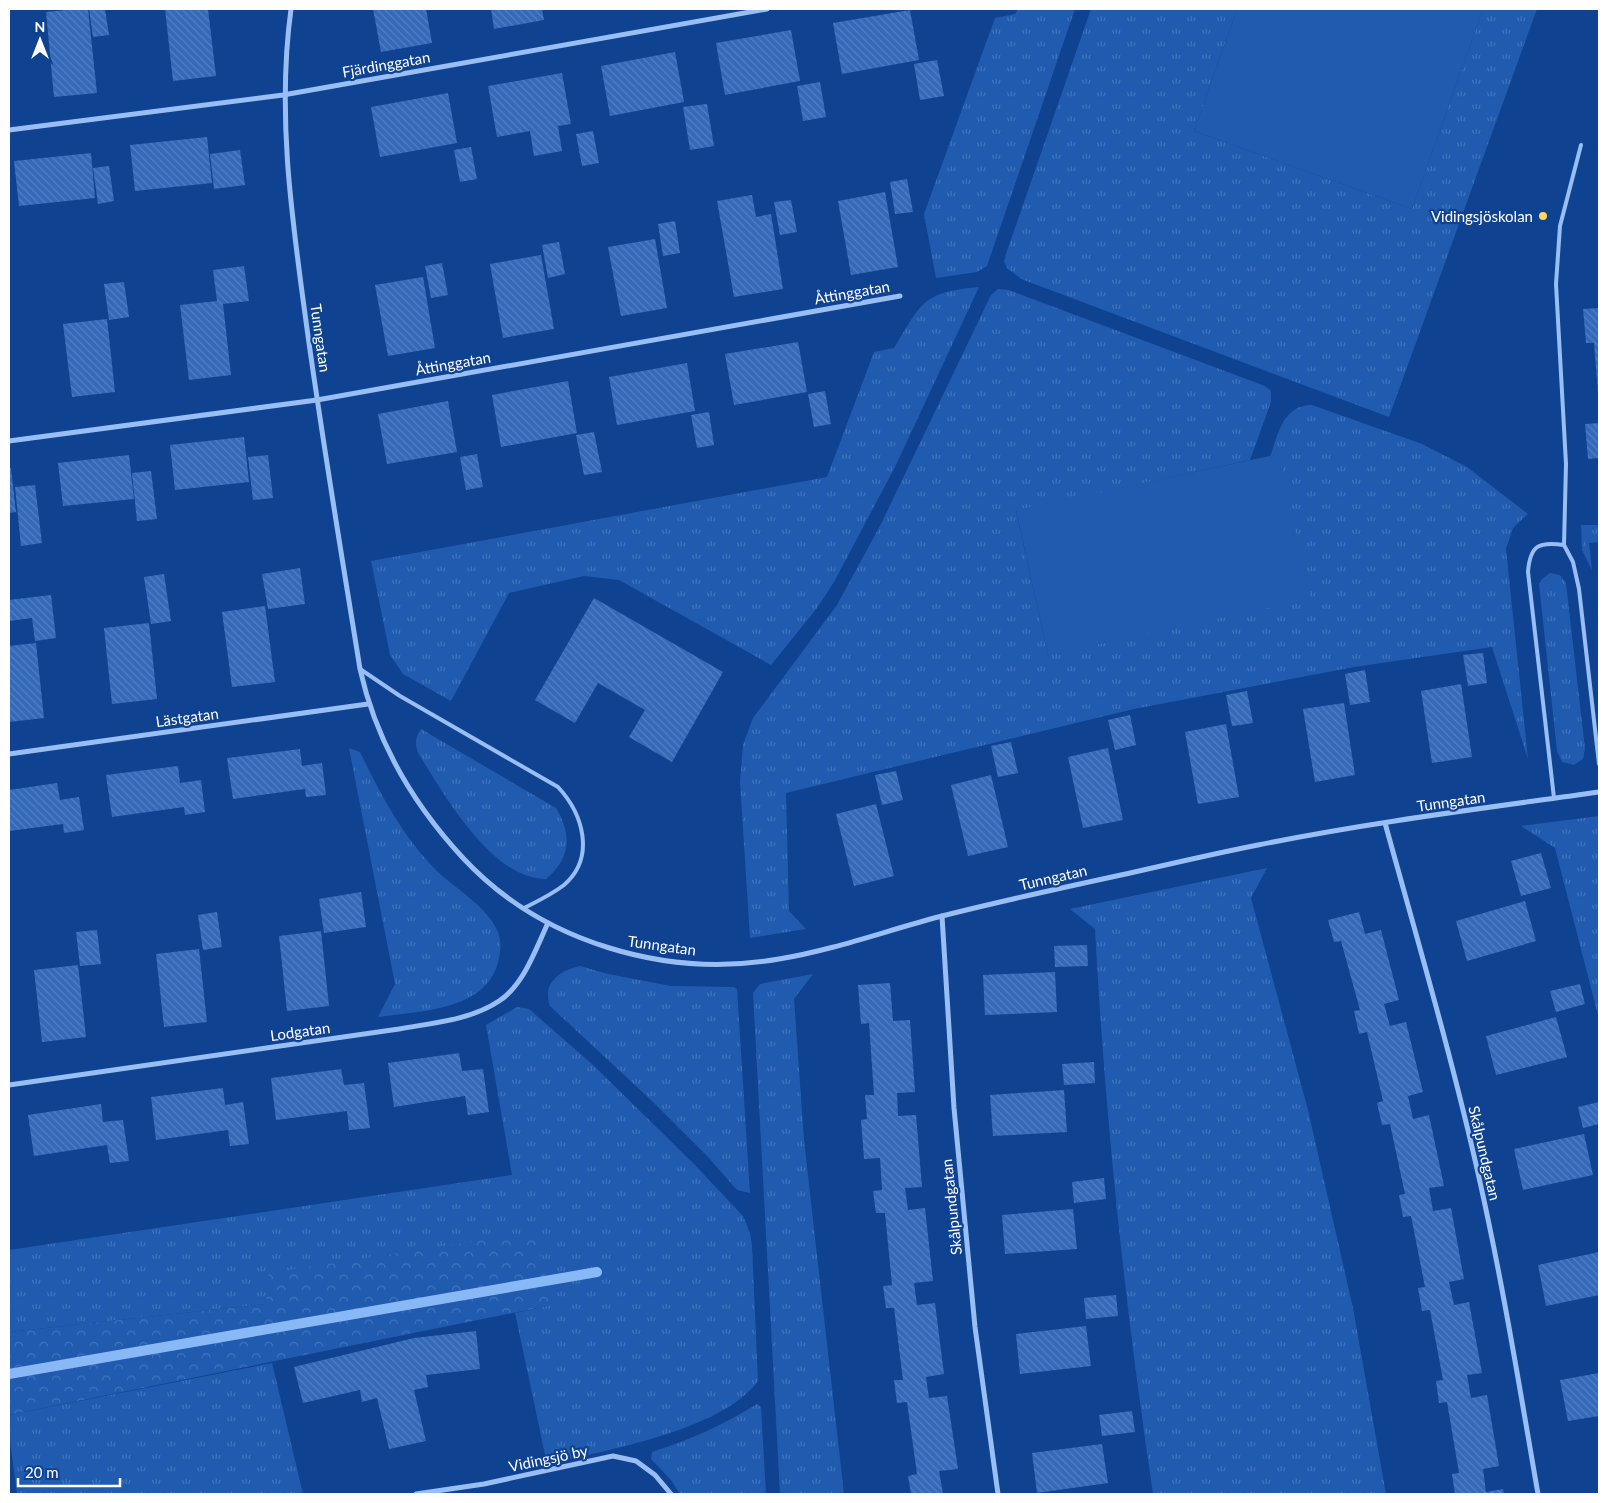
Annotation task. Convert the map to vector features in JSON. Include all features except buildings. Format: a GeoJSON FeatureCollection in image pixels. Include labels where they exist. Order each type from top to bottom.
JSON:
{"type":"FeatureCollection","features":[{"type":"Feature","properties":{"kind":"street","name":"Tunngatan"},"geometry":{"type":"LineString","coordinates":[[291,9],[283,94],[295,241],[316,400],[360,669],[368,704],[394,762],[415,799],[439,832],[475,871],[522,909],[582,939],[617,951],[655,959],[701,963],[744,963],[778,959],[815,951],[942,916],[1260,845],[1385,823],[1599,792]]}},
{"type":"Feature","properties":{"kind":"street","name":"Fjärdinggatan"},"geometry":{"type":"LineString","coordinates":[[9,130],[283,94],[767,9]]}},
{"type":"Feature","properties":{"kind":"street","name":"Åttinggatan"},"geometry":{"type":"LineString","coordinates":[[9,441],[316,400],[900,296]]}},
{"type":"Feature","properties":{"kind":"street","name":"Lästgatan"},"geometry":{"type":"LineString","coordinates":[[9,754],[368,704]]}},
{"type":"Feature","properties":{"kind":"street","name":"Skålpundgatan"},"geometry":{"type":"LineString","coordinates":[[1385,823],[1434,999],[1480,1181],[1517,1368],[1538,1494]]}},
{"type":"Feature","properties":{"kind":"street","name":"Skålpundgatan"},"geometry":{"type":"LineString","coordinates":[[942,916],[954,1108],[975,1327],[998,1494]]}},
{"type":"Feature","properties":{"kind":"street","name":"Lodgatan"},"geometry":{"type":"LineString","coordinates":[[9,1085],[451,1020],[482,1010],[500,1000],[516,983],[548,923]]}},
{"type":"Feature","properties":{"kind":"street","name":"Vidingsjö by"},"geometry":{"type":"LineString","coordinates":[[416,1494],[484,1484],[613,1456],[636,1461],[655,1475],[671,1494]]}},
{"type":"Feature","properties":{"kind":"lane"},"geometry":{"type":"LineString","coordinates":[[1581,145],[1560,226],[1556,284],[1566,464],[1564,545],[1574,562],[1579,590],[1599,764]]}},
{"type":"Feature","properties":{"kind":"lane"},"geometry":{"type":"LineString","coordinates":[[1554,798],[1528,572],[1529,555],[1538,545],[1551,543],[1564,545]]}},
{"type":"Feature","properties":{"kind":"lane"},"geometry":{"type":"LineString","coordinates":[[360,669],[400,696],[558,787],[568,798],[582,830],[584,849],[577,869],[565,884],[548,896],[522,909]]}},
{"type":"Feature","properties":{"kind":"green space"},"geometry":{"type":"Polygon","coordinates":[[[1018,9],[1075,9],[987,266],[977,272],[936,278],[924,214],[995,18],[1015,14],[1018,9]]]}},
{"type":"Feature","properties":{"kind":"green space"},"geometry":{"type":"Polygon","coordinates":[[[1091,9],[1237,9],[1194,131],[1412,209],[1483,9],[1537,9],[1389,417],[1021,279],[1007,268],[1004,261],[1007,251],[1091,9]]]}},
{"type":"Feature","properties":{"kind":"green space"},"geometry":{"type":"Polygon","coordinates":[[[1237,9],[1483,9],[1412,209],[1194,131],[1237,9]]]}},
{"type":"Feature","properties":{"kind":"green space"},"geometry":{"type":"Polygon","coordinates":[[[979,287],[895,467],[834,582],[817,608],[771,665],[619,580],[584,576],[509,593],[451,701],[403,674],[390,655],[371,561],[827,477],[874,352],[894,348],[918,310],[934,297],[946,292],[979,287]]]}},
{"type":"Feature","properties":{"kind":"green space"},"geometry":{"type":"Polygon","coordinates":[[[998,289],[1009,290],[1265,386],[1271,391],[1271,402],[1250,460],[1016,511],[1048,655],[1279,454],[1270,457],[1283,422],[1294,410],[1302,406],[1312,405],[1422,444],[1467,467],[1528,514],[1513,528],[1506,549],[1528,759],[1492,647],[1354,667],[1134,709],[786,793],[789,911],[806,929],[750,938],[740,782],[743,745],[753,718],[837,605],[881,524],[991,295],[998,289]]]}},
{"type":"Feature","properties":{"kind":"green space"},"geometry":{"type":"Polygon","coordinates":[[[1279,454],[1310,599],[1048,655],[1016,510],[1279,454]]]}},
{"type":"Feature","properties":{"kind":"green space"},"geometry":{"type":"Polygon","coordinates":[[[1581,525],[1599,525],[1599,542],[1589,543],[1592,570],[1582,550],[1581,525]]]}},
{"type":"Feature","properties":{"kind":"green space"},"geometry":{"type":"Polygon","coordinates":[[[1550,573],[1560,575],[1566,583],[1585,749],[1583,759],[1574,765],[1562,762],[1557,751],[1539,584],[1550,573]]]}},
{"type":"Feature","properties":{"kind":"green space"},"geometry":{"type":"Polygon","coordinates":[[[421,729],[556,808],[565,828],[566,846],[560,863],[546,879],[526,875],[506,865],[488,850],[471,831],[455,811],[418,753],[416,741],[421,729]]]}},
{"type":"Feature","properties":{"kind":"green space"},"geometry":{"type":"Polygon","coordinates":[[[349,748],[360,752],[392,812],[421,854],[440,874],[484,911],[498,932],[500,953],[491,978],[480,990],[466,999],[449,1006],[431,1010],[378,1017],[395,984],[349,748]]]}},
{"type":"Feature","properties":{"kind":"green space"},"geometry":{"type":"Polygon","coordinates":[[[1599,816],[1599,1019],[1555,848],[1521,826],[1599,816]]]}},
{"type":"Feature","properties":{"kind":"green space"},"geometry":{"type":"Polygon","coordinates":[[[1267,868],[1251,898],[1308,1110],[1353,1308],[1386,1494],[1153,1494],[1117,1212],[1104,1071],[1095,929],[1070,909],[1267,868]]]}},
{"type":"Feature","properties":{"kind":"green space"},"geometry":{"type":"Polygon","coordinates":[[[580,966],[608,974],[671,986],[734,987],[737,989],[750,1193],[737,1190],[708,1157],[652,1101],[550,1006],[548,991],[554,979],[565,971],[580,966]]]}},
{"type":"Feature","properties":{"kind":"green space"},"geometry":{"type":"Polygon","coordinates":[[[813,974],[794,999],[804,1140],[844,1494],[780,1494],[753,993],[760,984],[813,974]]]}},
{"type":"Feature","properties":{"kind":"green space"},"geometry":{"type":"Polygon","coordinates":[[[517,1007],[529,1009],[592,1064],[693,1163],[743,1216],[750,1233],[752,1246],[758,1381],[741,1398],[718,1413],[661,1436],[547,1464],[515,1313],[552,1305],[266,1304],[9,1332],[9,1250],[512,1175],[486,1025],[517,1007]]]}},
{"type":"Feature","properties":{"kind":"green space"},"geometry":{"type":"Polygon","coordinates":[[[535,1232],[552,1305],[9,1415],[9,1332],[266,1304],[269,1273],[535,1232]]]}},
{"type":"Feature","properties":{"kind":"green space"},"geometry":{"type":"Polygon","coordinates":[[[272,1363],[303,1494],[17,1494],[9,1433],[9,1415],[272,1363]]]}},
{"type":"Feature","properties":{"kind":"green space"},"geometry":{"type":"Polygon","coordinates":[[[757,1404],[761,1407],[766,1494],[680,1494],[671,1480],[651,1459],[652,1452],[706,1431],[732,1419],[757,1404]]]}},
{"type":"Feature","properties":{"kind":"waterway"},"geometry":{"type":"LineString","coordinates":[[9,1374],[597,1272]]}},
{"type":"Feature","properties":{"kind":"place","name":"Vidingsjöskolan"},"geometry":{"type":"Point","coordinates":[1543,216]}}]}
